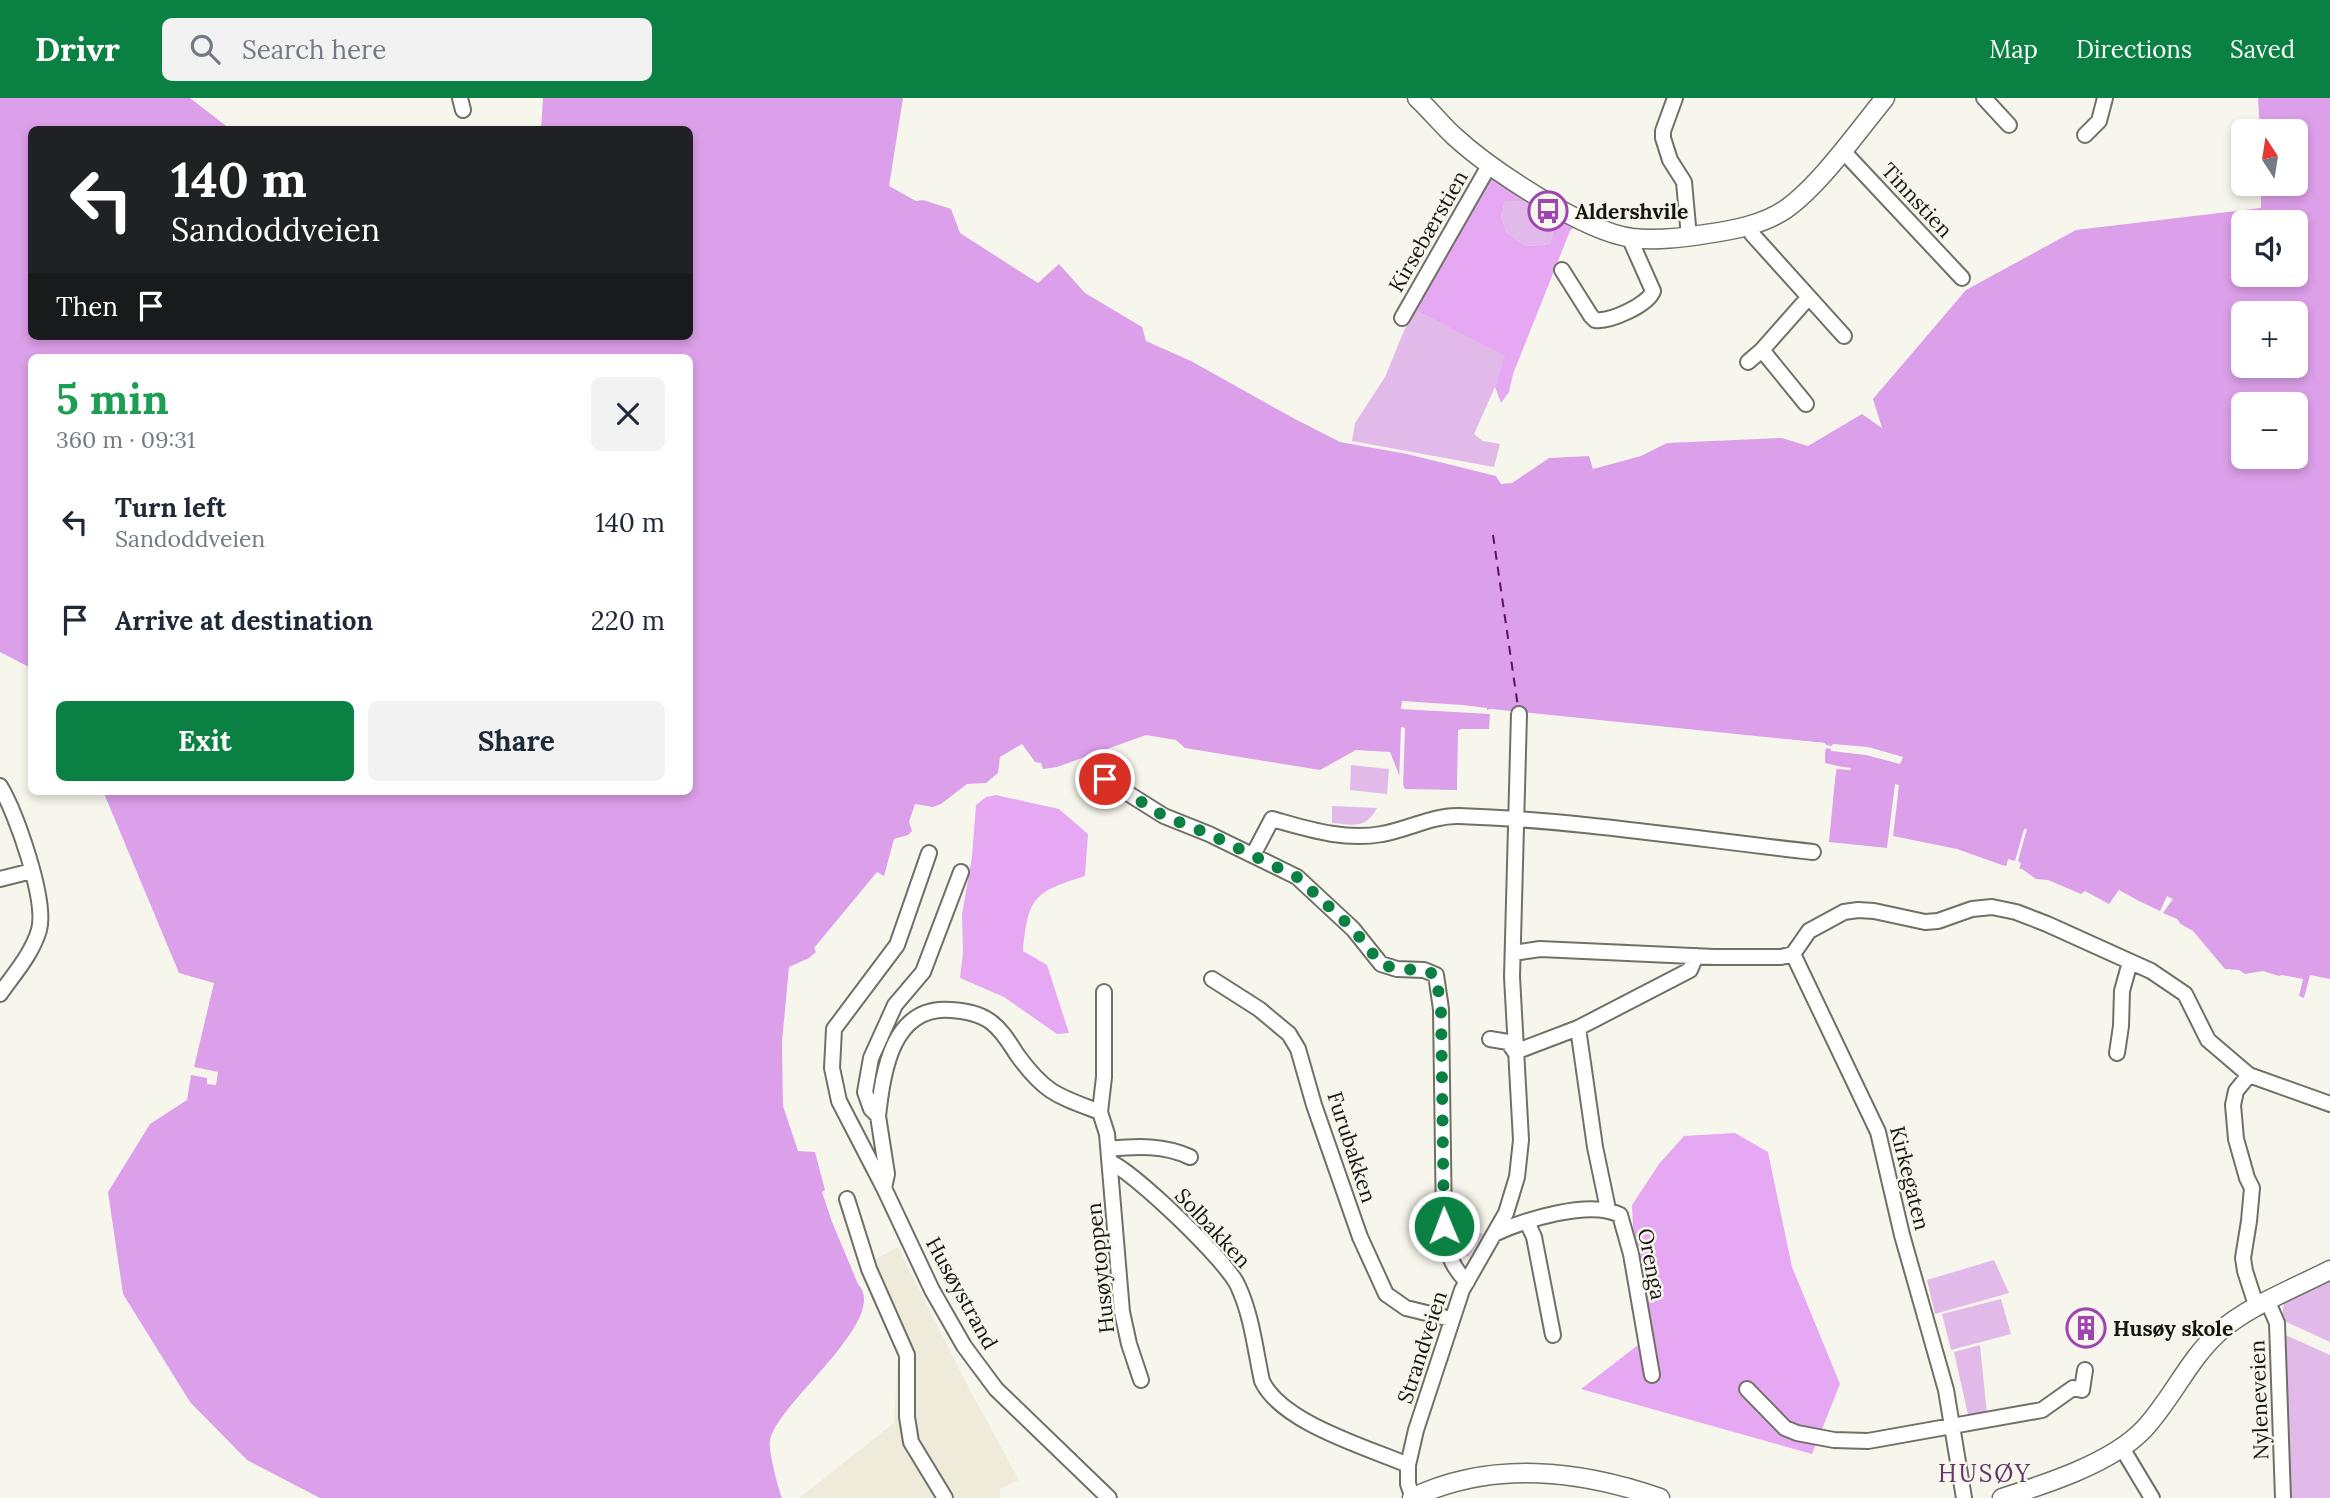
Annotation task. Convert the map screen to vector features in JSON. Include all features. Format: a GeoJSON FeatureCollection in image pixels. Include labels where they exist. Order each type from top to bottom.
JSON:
{"type":"FeatureCollection","features":[{"type":"Feature","properties":{"kind":"main road"},"geometry":{"type":"LineString","coordinates":[[1417,98],[1454,137],[1543,200],[1580,220],[1629,237],[1654,240],[1689,237],[1748,226],[1788,208],[1811,187],[1885,98]]}},
{"type":"Feature","properties":{"kind":"main road"},"geometry":{"type":"LineString","coordinates":[[2002,1498],[2065,1475],[2122,1448],[2144,1429],[2209,1341],[2235,1321],[2330,1270]]}},
{"type":"Feature","properties":{"kind":"main road"},"geometry":{"type":"LineString","coordinates":[[1418,1497],[1480,1476],[1538,1473],[1620,1485],[1660,1498]]}},
{"type":"Feature","properties":{"kind":"street"},"geometry":{"type":"LineString","coordinates":[[1675,98],[1663,138],[1670,160],[1684,182],[1689,237]]}},
{"type":"Feature","properties":{"kind":"street"},"geometry":{"type":"LineString","coordinates":[[1984,98],[2009,125]]}},
{"type":"Feature","properties":{"kind":"street"},"geometry":{"type":"LineString","coordinates":[[2085,135],[2099,121],[2105,98]]}},
{"type":"Feature","properties":{"kind":"street","name":"Tinnstien"},"geometry":{"type":"LineString","coordinates":[[1842,150],[1962,278]]}},
{"type":"Feature","properties":{"kind":"street","name":"Kirsebærstien"},"geometry":{"type":"LineString","coordinates":[[1402,318],[1490,164]]}},
{"type":"Feature","properties":{"kind":"street"},"geometry":{"type":"LineString","coordinates":[[1748,226],[1752,234],[1844,336]]}},
{"type":"Feature","properties":{"kind":"street"},"geometry":{"type":"LineString","coordinates":[[1562,270],[1591,317],[1595,320],[1611,320],[1646,301],[1653,291],[1629,237]]}},
{"type":"Feature","properties":{"kind":"street"},"geometry":{"type":"LineString","coordinates":[[1748,362],[1808,298]]}},
{"type":"Feature","properties":{"kind":"street"},"geometry":{"type":"LineString","coordinates":[[1762,350],[1806,404]]}},
{"type":"Feature","properties":{"kind":"street","name":"Strandveien"},"geometry":{"type":"LineString","coordinates":[[1418,1497],[1408,1484],[1408,1465],[1416,1430],[1451,1319],[1467,1282],[1511,1202],[1517,1177],[1521,1140],[1515,1052],[1513,953],[1519,714]]}},
{"type":"Feature","properties":{"kind":"street"},"geometry":{"type":"LineString","coordinates":[[1105,779],[1164,816],[1297,877],[1353,929],[1381,964],[1397,969],[1424,970],[1436,975],[1441,1009],[1446,1246],[1451,1263],[1467,1282]]}},
{"type":"Feature","properties":{"kind":"street"},"geometry":{"type":"LineString","coordinates":[[0,786],[16,819],[32,871],[40,911],[39,929],[27,956],[0,994]]}},
{"type":"Feature","properties":{"kind":"street"},"geometry":{"type":"LineString","coordinates":[[1253,855],[1272,819],[1313,830],[1361,836],[1382,834],[1454,816],[1518,819],[1813,852]]}},
{"type":"Feature","properties":{"kind":"street","name":"Husøystrand"},"geometry":{"type":"LineString","coordinates":[[929,853],[897,945],[836,1023],[832,1040],[834,1084],[839,1101],[932,1290],[964,1346],[996,1389],[1109,1498]]}},
{"type":"Feature","properties":{"kind":"street"},"geometry":{"type":"LineString","coordinates":[[0,878],[32,871]]}},
{"type":"Feature","properties":{"kind":"street","name":"Husøystrand"},"geometry":{"type":"LineString","coordinates":[[884,1188],[887,1174],[878,1116],[871,1109],[865,1092],[871,1058],[895,1004],[923,972],[961,872]]}},
{"type":"Feature","properties":{"kind":"street"},"geometry":{"type":"LineString","coordinates":[[1513,953],[1540,949],[1781,957],[1793,954],[1809,931],[1844,912],[1874,911],[1925,922],[1992,906],[2047,924],[2151,971],[2180,989],[2190,1002],[2208,1040],[2249,1075],[2330,1104]]}},
{"type":"Feature","properties":{"kind":"street","name":"Kirkegaten"},"geometry":{"type":"LineString","coordinates":[[1793,954],[1878,1132],[1902,1235],[1946,1390],[1964,1498]]}},
{"type":"Feature","properties":{"kind":"street"},"geometry":{"type":"LineString","coordinates":[[1490,1039],[1508,1042],[1515,1052],[1578,1028],[1690,970],[1696,956]]}},
{"type":"Feature","properties":{"kind":"street"},"geometry":{"type":"LineString","coordinates":[[2118,1053],[2122,991],[2130,962]]}},
{"type":"Feature","properties":{"kind":"street","name":"Furubakken"},"geometry":{"type":"LineString","coordinates":[[1212,979],[1259,1009],[1289,1034],[1298,1049],[1314,1105],[1360,1237],[1386,1294],[1406,1308],[1451,1319]]}},
{"type":"Feature","properties":{"kind":"street","name":"Husøytoppen"},"geometry":{"type":"LineString","coordinates":[[1104,992],[1104,1077],[1100,1112],[1105,1124],[1110,1156],[1122,1312],[1141,1380]]}},
{"type":"Feature","properties":{"kind":"street"},"geometry":{"type":"LineString","coordinates":[[878,1116],[888,1064],[902,1030],[914,1018],[938,1009],[976,1013],[992,1023],[1005,1035],[1037,1080],[1058,1097],[1100,1112]]}},
{"type":"Feature","properties":{"kind":"street"},"geometry":{"type":"LineString","coordinates":[[1494,1234],[1514,1224],[1562,1213],[1608,1209],[1597,1157],[1578,1028]]}},
{"type":"Feature","properties":{"kind":"street","name":"Nyleneveien"},"geometry":{"type":"LineString","coordinates":[[2249,1075],[2236,1091],[2233,1105],[2236,1139],[2252,1188],[2243,1258],[2245,1271],[2263,1305],[2277,1323],[2283,1498]]}},
{"type":"Feature","properties":{"kind":"street"},"geometry":{"type":"LineString","coordinates":[[1110,1156],[1155,1147],[1191,1157]]}},
{"type":"Feature","properties":{"kind":"street","name":"Solbakken"},"geometry":{"type":"LineString","coordinates":[[1110,1156],[1178,1218],[1230,1272],[1245,1303],[1262,1381],[1268,1392],[1312,1425],[1408,1465]]}},
{"type":"Feature","properties":{"kind":"street"},"geometry":{"type":"LineString","coordinates":[[847,1199],[869,1269],[907,1355],[907,1417],[911,1442],[945,1498]]}},
{"type":"Feature","properties":{"kind":"street","name":"Orenga"},"geometry":{"type":"LineString","coordinates":[[1608,1209],[1620,1215],[1626,1234],[1652,1375]]}},
{"type":"Feature","properties":{"kind":"street"},"geometry":{"type":"LineString","coordinates":[[1527,1222],[1534,1237],[1553,1335]]}},
{"type":"Feature","properties":{"kind":"street"},"geometry":{"type":"LineString","coordinates":[[1747,1389],[1785,1428],[1810,1436],[1868,1441],[2042,1410],[2073,1388],[2082,1390],[2085,1370]]}},
{"type":"Feature","properties":{"kind":"street"},"geometry":{"type":"LineString","coordinates":[[2122,1448],[2151,1498]]}},
{"type":"Feature","properties":{"kind":"shaded area"},"geometry":{"type":"Polygon","coordinates":[[[0,98],[190,98],[226,126],[28,126],[28,340],[693,340],[693,126],[541,126],[543,98],[903,98],[889,186],[916,201],[923,200],[951,209],[960,233],[1038,283],[1059,264],[1085,293],[1142,327],[1146,341],[1191,361],[1340,442],[1407,454],[1496,476],[1501,484],[1512,483],[1549,458],[1589,456],[1593,469],[1641,456],[1667,443],[1782,438],[1808,446],[1862,414],[1882,428],[1873,399],[1966,290],[2076,230],[2231,212],[2231,287],[2308,287],[2308,210],[2244,210],[2261,208],[2261,196],[2308,196],[2308,119],[2259,119],[2258,98],[2330,98],[2330,979],[2310,975],[2304,998],[2299,996],[2303,979],[2263,971],[2245,974],[2239,970],[2225,969],[2193,931],[2119,890],[2109,904],[2085,891],[2081,894],[2048,880],[2036,879],[2022,869],[1957,849],[1893,836],[1890,852],[1825,844],[1837,766],[1825,763],[1825,743],[1493,713],[1491,731],[1458,730],[1457,791],[1406,792],[1390,752],[1356,750],[1320,770],[1185,748],[1176,740],[1146,735],[1057,767],[1043,769],[1041,763],[1035,762],[1022,744],[1000,757],[998,773],[986,783],[967,784],[933,807],[915,804],[909,822],[912,831],[894,839],[884,876],[877,872],[814,948],[816,952],[789,967],[782,1042],[783,1106],[798,1151],[815,1152],[825,1190],[822,1192],[832,1222],[864,1299],[859,1318],[847,1339],[777,1424],[770,1440],[782,1498],[320,1498],[247,1460],[190,1402],[123,1294],[108,1192],[150,1124],[187,1100],[191,1075],[207,1078],[207,1084],[216,1085],[218,1072],[194,1067],[214,983],[179,973],[105,795],[693,795],[693,354],[28,354],[28,666],[0,652],[0,98]]]}},
{"type":"Feature","properties":{"kind":"shaded area"},"geometry":{"type":"Polygon","coordinates":[[[1488,174],[1527,201],[1505,201],[1501,217],[1507,233],[1526,246],[1550,244],[1557,218],[1577,224],[1570,231],[1513,374],[1509,392],[1501,403],[1495,387],[1505,356],[1413,309],[1488,174]]]}},
{"type":"Feature","properties":{"kind":"shaded area"},"geometry":{"type":"Polygon","coordinates":[[[1505,201],[1527,201],[1557,218],[1550,244],[1526,246],[1507,233],[1501,217],[1505,201]]]}},
{"type":"Feature","properties":{"kind":"shaded area"},"geometry":{"type":"Polygon","coordinates":[[[1413,309],[1506,356],[1474,434],[1483,441],[1500,444],[1494,467],[1352,441],[1355,423],[1385,377],[1413,309]]]}},
{"type":"Feature","properties":{"kind":"shaded area"},"geometry":{"type":"Polygon","coordinates":[[[1351,765],[1389,769],[1387,794],[1350,790],[1351,765]]]}},
{"type":"Feature","properties":{"kind":"shaded area"},"geometry":{"type":"Polygon","coordinates":[[[996,795],[1059,809],[1088,834],[1085,876],[1054,887],[1037,899],[1028,919],[1023,951],[1047,965],[1069,1033],[1057,1034],[1004,997],[960,978],[963,953],[962,914],[972,857],[976,805],[986,797],[996,795]]]}},
{"type":"Feature","properties":{"kind":"shaded area"},"geometry":{"type":"Polygon","coordinates":[[[1332,806],[1377,808],[1364,823],[1347,824],[1332,823],[1332,806]]]}},
{"type":"Feature","properties":{"kind":"shaded area"},"geometry":{"type":"Polygon","coordinates":[[[1735,1133],[1768,1152],[1792,1267],[1840,1384],[1812,1454],[1581,1389],[1638,1345],[1632,1205],[1659,1164],[1684,1136],[1735,1133]]]}},
{"type":"Feature","properties":{"kind":"shaded area"},"geometry":{"type":"Polygon","coordinates":[[[1468,1228],[1483,1234],[1469,1256],[1453,1258],[1449,1229],[1468,1228]]]}},
{"type":"Feature","properties":{"kind":"shaded area"},"geometry":{"type":"Polygon","coordinates":[[[898,1247],[964,1379],[1019,1480],[1000,1489],[1000,1498],[799,1498],[894,1423],[898,1354],[862,1266],[898,1247]]]}},
{"type":"Feature","properties":{"kind":"shaded area"},"geometry":{"type":"Polygon","coordinates":[[[1994,1260],[2009,1293],[1935,1314],[1927,1280],[1994,1260]]]}},
{"type":"Feature","properties":{"kind":"shaded area"},"geometry":{"type":"Polygon","coordinates":[[[2330,1276],[2330,1342],[2282,1320],[2284,1300],[2330,1276]]]}},
{"type":"Feature","properties":{"kind":"shaded area"},"geometry":{"type":"Polygon","coordinates":[[[2001,1299],[2011,1334],[1951,1350],[1942,1314],[2001,1299]]]}},
{"type":"Feature","properties":{"kind":"shaded area"},"geometry":{"type":"Polygon","coordinates":[[[2283,1334],[2330,1355],[2330,1498],[2290,1498],[2283,1334]]]}},
{"type":"Feature","properties":{"kind":"shaded area"},"geometry":{"type":"Polygon","coordinates":[[[1980,1345],[1987,1414],[1969,1419],[1954,1352],[1980,1345]]]}},
{"type":"Feature","properties":{"kind":"pier"},"geometry":{"type":"Polygon","coordinates":[[[1402,701],[1463,705],[1487,710],[1825,743],[1832,746],[1868,747],[1903,757],[1900,764],[1826,748],[1823,764],[1851,768],[1836,769],[1829,842],[1887,848],[1895,784],[1899,785],[1891,854],[1821,844],[1833,768],[1822,765],[1822,746],[1496,716],[1493,734],[1462,733],[1459,794],[1404,795],[1399,783],[1401,727],[1405,728],[1403,789],[1457,790],[1460,729],[1489,729],[1490,714],[1401,709],[1402,701]]]}},
{"type":"Feature","properties":{"kind":"pier"},"geometry":{"type":"Polygon","coordinates":[[[2024,829],[2027,829],[2018,861],[2021,863],[2018,872],[2006,868],[2008,859],[2015,861],[2024,829]]]}},
{"type":"Feature","properties":{"kind":"pier"},"geometry":{"type":"Polygon","coordinates":[[[2167,896],[2173,899],[2163,913],[2177,919],[2180,923],[2178,927],[2139,905],[2141,902],[2160,911],[2167,896]]]}},
{"type":"Feature","properties":{"kind":"ferry route"},"geometry":{"type":"LineString","coordinates":[[1493,535],[1518,707]]}},
{"type":"Feature","properties":{"kind":"place","name":"Aldershvile"},"geometry":{"type":"Point","coordinates":[1548,211]}},
{"type":"Feature","properties":{"kind":"place","name":"Husøy skole"},"geometry":{"type":"Point","coordinates":[2086,1328]}},
{"type":"Feature","properties":{"kind":"district","name":"HUSØY"},"geometry":{"type":"Point","coordinates":[1985,1473]}},
{"type":"Feature","properties":{"kind":"route"},"geometry":{"type":"LineString","coordinates":[[1105,779],[1164,816],[1209,834],[1297,877],[1353,929],[1386,967],[1424,970],[1436,975],[1441,1009],[1444,1226]]}}]}
